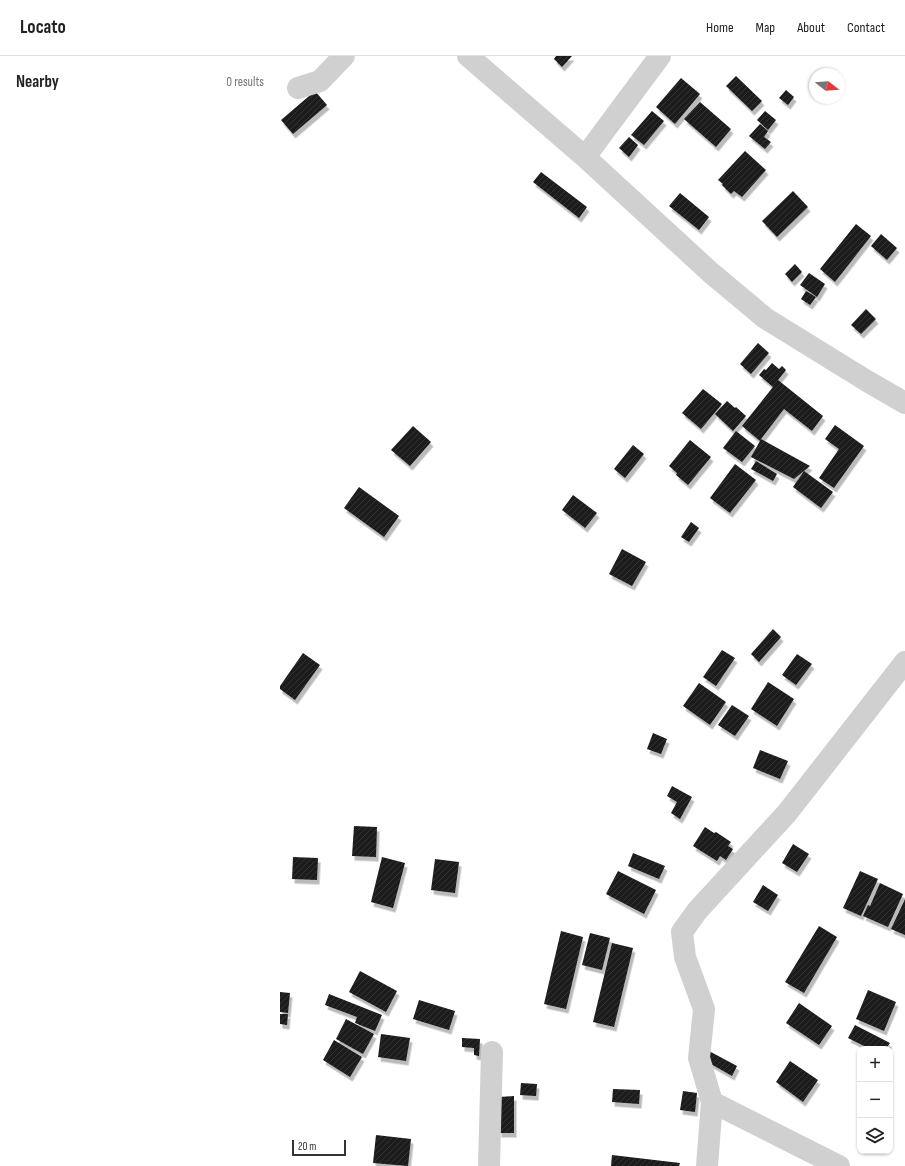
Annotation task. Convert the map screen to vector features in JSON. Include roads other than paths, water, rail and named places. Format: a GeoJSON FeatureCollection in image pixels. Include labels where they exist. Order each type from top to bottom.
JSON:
{"type":"FeatureCollection","features":[{"type":"Feature","properties":{"kind":"street"},"geometry":{"type":"LineString","coordinates":[[298,88],[320,81],[344,56]]}},
{"type":"Feature","properties":{"kind":"street"},"geometry":{"type":"LineString","coordinates":[[468,56],[585,157],[710,272],[765,318],[905,403]]}},
{"type":"Feature","properties":{"kind":"street"},"geometry":{"type":"LineString","coordinates":[[585,157],[660,56]]}},
{"type":"Feature","properties":{"kind":"street"},"geometry":{"type":"LineString","coordinates":[[707,1166],[712,1102],[699,1058],[704,1009],[685,957],[682,932],[697,911],[787,812],[905,662]]}},
{"type":"Feature","properties":{"kind":"street"},"geometry":{"type":"LineString","coordinates":[[489,1166],[492,1052]]}},
{"type":"Feature","properties":{"kind":"street"},"geometry":{"type":"LineString","coordinates":[[712,1102],[839,1166]]}}]}
